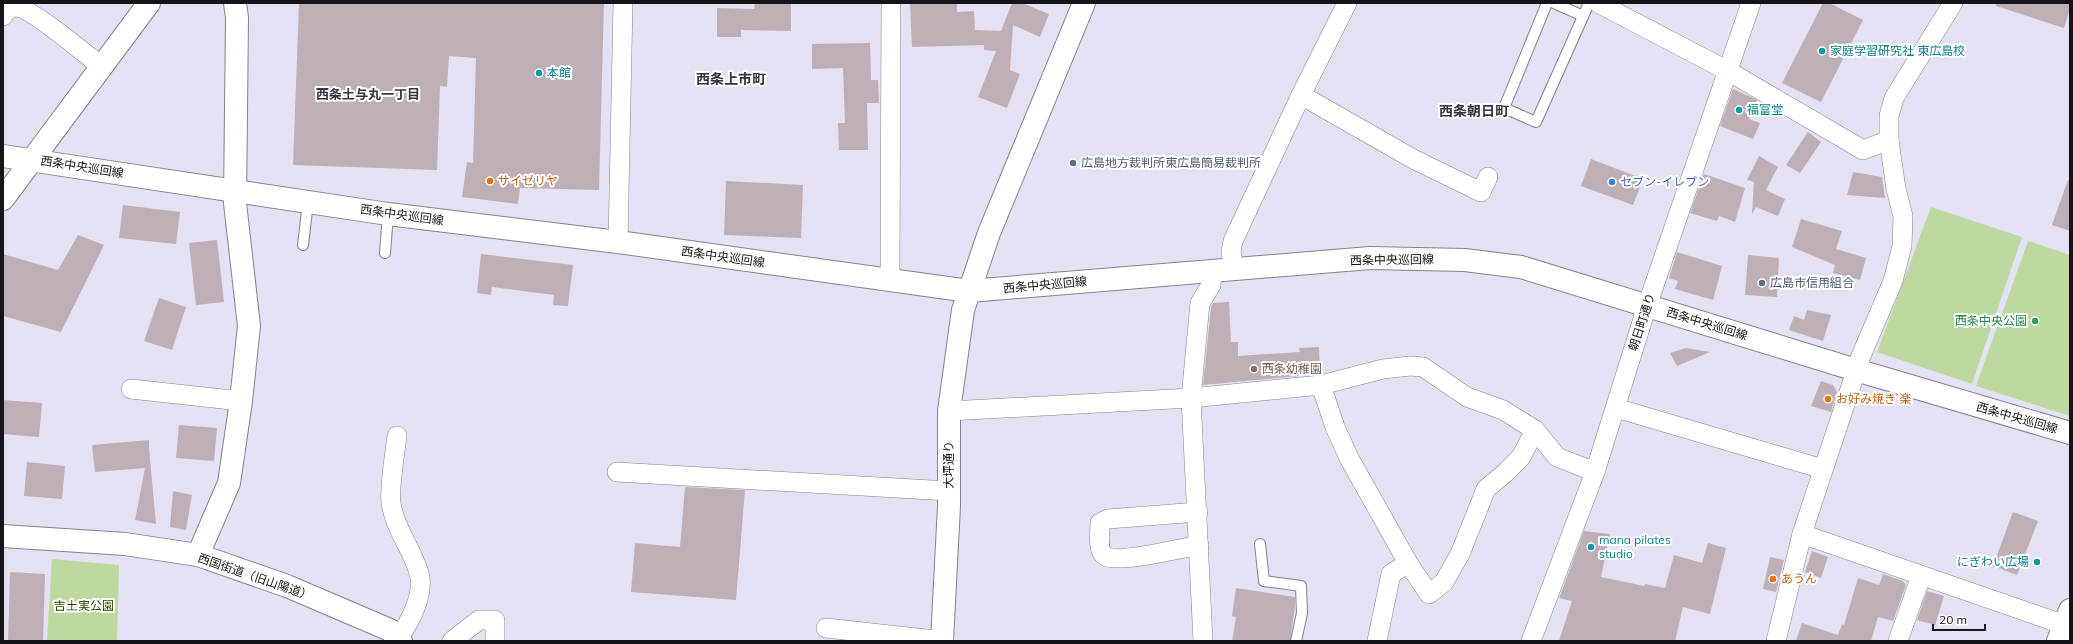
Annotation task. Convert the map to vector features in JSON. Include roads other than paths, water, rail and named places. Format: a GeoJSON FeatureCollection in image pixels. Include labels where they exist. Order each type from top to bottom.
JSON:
{"type":"FeatureCollection","features":[{"type":"Feature","properties":{"kind":"street"},"geometry":{"type":"LineString","coordinates":[[3,199],[149,3]]}},
{"type":"Feature","properties":{"kind":"street"},"geometry":{"type":"LineString","coordinates":[[198,556],[229,483],[241,401],[249,326],[235,190],[237,18],[235,3]]}},
{"type":"Feature","properties":{"kind":"street"},"geometry":{"type":"LineString","coordinates":[[618,242],[623,3]]}},
{"type":"Feature","properties":{"kind":"street"},"geometry":{"type":"LineString","coordinates":[[890,3],[890,280]]}},
{"type":"Feature","properties":{"kind":"street","name":"大坪通り"},"geometry":{"type":"LineString","coordinates":[[942,641],[949,491],[949,411],[963,310],[989,233],[1084,3]]}},
{"type":"Feature","properties":{"kind":"street"},"geometry":{"type":"LineString","coordinates":[[1234,270],[1231,252],[1233,241],[1301,95],[1347,3]]}},
{"type":"Feature","properties":{"kind":"street"},"geometry":{"type":"LineString","coordinates":[[1598,3],[1728,71],[1863,150],[1890,140]]}},
{"type":"Feature","properties":{"kind":"street","name":"朝日町通り"},"geometry":{"type":"LineString","coordinates":[[1531,641],[1595,472],[1647,306],[1751,3]]}},
{"type":"Feature","properties":{"kind":"street"},"geometry":{"type":"LineString","coordinates":[[1776,641],[1802,534],[1856,370],[1893,281],[1902,246],[1903,216],[1896,189],[1890,140],[1889,116],[1894,98],[1952,3]]}},
{"type":"Feature","properties":{"kind":"street"},"geometry":{"type":"LineString","coordinates":[[3,16],[8,9],[16,7],[24,10],[42,21],[102,67]]}},
{"type":"Feature","properties":{"kind":"street"},"geometry":{"type":"LineString","coordinates":[[1301,95],[1415,160],[1481,192],[1488,177]]}},
{"type":"Feature","properties":{"kind":"street","name":"西条中央巡回線"},"geometry":{"type":"LineString","coordinates":[[3,156],[388,214],[618,242],[969,291],[1370,258],[1465,260],[1521,267],[1856,370],[2070,433]]}},
{"type":"Feature","properties":{"kind":"street"},"geometry":{"type":"LineString","coordinates":[[1204,641],[1191,398],[1200,303],[1211,286],[1212,272]]}},
{"type":"Feature","properties":{"kind":"street"},"geometry":{"type":"LineString","coordinates":[[949,411],[1191,398],[1321,385],[1383,369],[1410,366],[1423,367],[1467,397],[1503,410],[1535,430],[1557,457],[1595,472]]}},
{"type":"Feature","properties":{"kind":"street"},"geometry":{"type":"LineString","coordinates":[[1321,385],[1335,427],[1349,458],[1408,563],[1429,594],[1444,582],[1460,554],[1486,489],[1506,473],[1521,457],[1535,430]]}},
{"type":"Feature","properties":{"kind":"street"},"geometry":{"type":"LineString","coordinates":[[131,390],[241,401]]}},
{"type":"Feature","properties":{"kind":"street"},"geometry":{"type":"LineString","coordinates":[[1616,408],[1823,469]]}},
{"type":"Feature","properties":{"kind":"street"},"geometry":{"type":"LineString","coordinates":[[397,436],[391,501],[396,524],[420,574],[419,595],[408,624],[400,639]]}},
{"type":"Feature","properties":{"kind":"street"},"geometry":{"type":"LineString","coordinates":[[617,472],[949,491]]}},
{"type":"Feature","properties":{"kind":"street"},"geometry":{"type":"LineString","coordinates":[[1198,512],[1108,519],[1100,523],[1101,550],[1104,556],[1112,559],[1126,558],[1199,545]]}},
{"type":"Feature","properties":{"kind":"street"},"geometry":{"type":"LineString","coordinates":[[1802,534],[2064,625]]}},
{"type":"Feature","properties":{"kind":"street","name":"西国街道（旧山陽道）"},"geometry":{"type":"LineString","coordinates":[[3,536],[126,544],[198,556],[286,586],[390,630],[400,639]]}},
{"type":"Feature","properties":{"kind":"street"},"geometry":{"type":"LineString","coordinates":[[1377,641],[1391,574],[1408,563]]}},
{"type":"Feature","properties":{"kind":"street"},"geometry":{"type":"LineString","coordinates":[[1898,641],[1921,576]]}},
{"type":"Feature","properties":{"kind":"street"},"geometry":{"type":"LineString","coordinates":[[452,641],[479,620],[495,620],[496,641]]}},
{"type":"Feature","properties":{"kind":"street"},"geometry":{"type":"LineString","coordinates":[[826,628],[942,641]]}},
{"type":"Feature","properties":{"kind":"lane"},"geometry":{"type":"LineString","coordinates":[[1547,3],[1504,108],[1536,122],[1589,3]]}},
{"type":"Feature","properties":{"kind":"lane"},"geometry":{"type":"LineString","coordinates":[[1554,3],[1583,16]]}},
{"type":"Feature","properties":{"kind":"lane"},"geometry":{"type":"LineString","coordinates":[[303,245],[308,202]]}},
{"type":"Feature","properties":{"kind":"lane"},"geometry":{"type":"LineString","coordinates":[[385,253],[388,214]]}},
{"type":"Feature","properties":{"kind":"lane"},"geometry":{"type":"LineString","coordinates":[[1260,544],[1264,581],[1301,586],[1302,613],[1296,641]]}},
{"type":"Feature","properties":{"kind":"place","name":"家庭学習研究社 東広島校"},"geometry":{"type":"Point","coordinates":[1822,51]}},
{"type":"Feature","properties":{"kind":"place","name":"本館"},"geometry":{"type":"Point","coordinates":[539,73]}},
{"type":"Feature","properties":{"kind":"place","name":"福富堂"},"geometry":{"type":"Point","coordinates":[1739,110]}},
{"type":"Feature","properties":{"kind":"place","name":"広島地方裁判所東広島簡易裁判所"},"geometry":{"type":"Point","coordinates":[1073,163]}},
{"type":"Feature","properties":{"kind":"place","name":"サイゼリヤ"},"geometry":{"type":"Point","coordinates":[490,181]}},
{"type":"Feature","properties":{"kind":"place","name":"セブン-イレブン"},"geometry":{"type":"Point","coordinates":[1612,182]}},
{"type":"Feature","properties":{"kind":"place","name":"広島市信用組合"},"geometry":{"type":"Point","coordinates":[1762,283]}},
{"type":"Feature","properties":{"kind":"place","name":"西条中央公園"},"geometry":{"type":"Point","coordinates":[2035,321]}},
{"type":"Feature","properties":{"kind":"place","name":"西条幼稚園"},"geometry":{"type":"Point","coordinates":[1254,369]}},
{"type":"Feature","properties":{"kind":"place","name":"お好み焼き 楽"},"geometry":{"type":"Point","coordinates":[1828,399]}},
{"type":"Feature","properties":{"kind":"place","name":"mana pilates studio"},"geometry":{"type":"Point","coordinates":[1591,547]}},
{"type":"Feature","properties":{"kind":"place","name":"にぎわい広場"},"geometry":{"type":"Point","coordinates":[2037,562]}},
{"type":"Feature","properties":{"kind":"place","name":"あうん"},"geometry":{"type":"Point","coordinates":[1773,579]}},
{"type":"Feature","properties":{"kind":"district","name":"西条上市町"},"geometry":{"type":"Point","coordinates":[731,79]}},
{"type":"Feature","properties":{"kind":"district","name":"西条土与丸一丁目"},"geometry":{"type":"Point","coordinates":[368,94]}},
{"type":"Feature","properties":{"kind":"district","name":"西条朝日町"},"geometry":{"type":"Point","coordinates":[1474,111]}},
{"type":"Feature","properties":{"kind":"park label","name":"吉土実公園"},"geometry":{"type":"Point","coordinates":[84,606]}}]}
